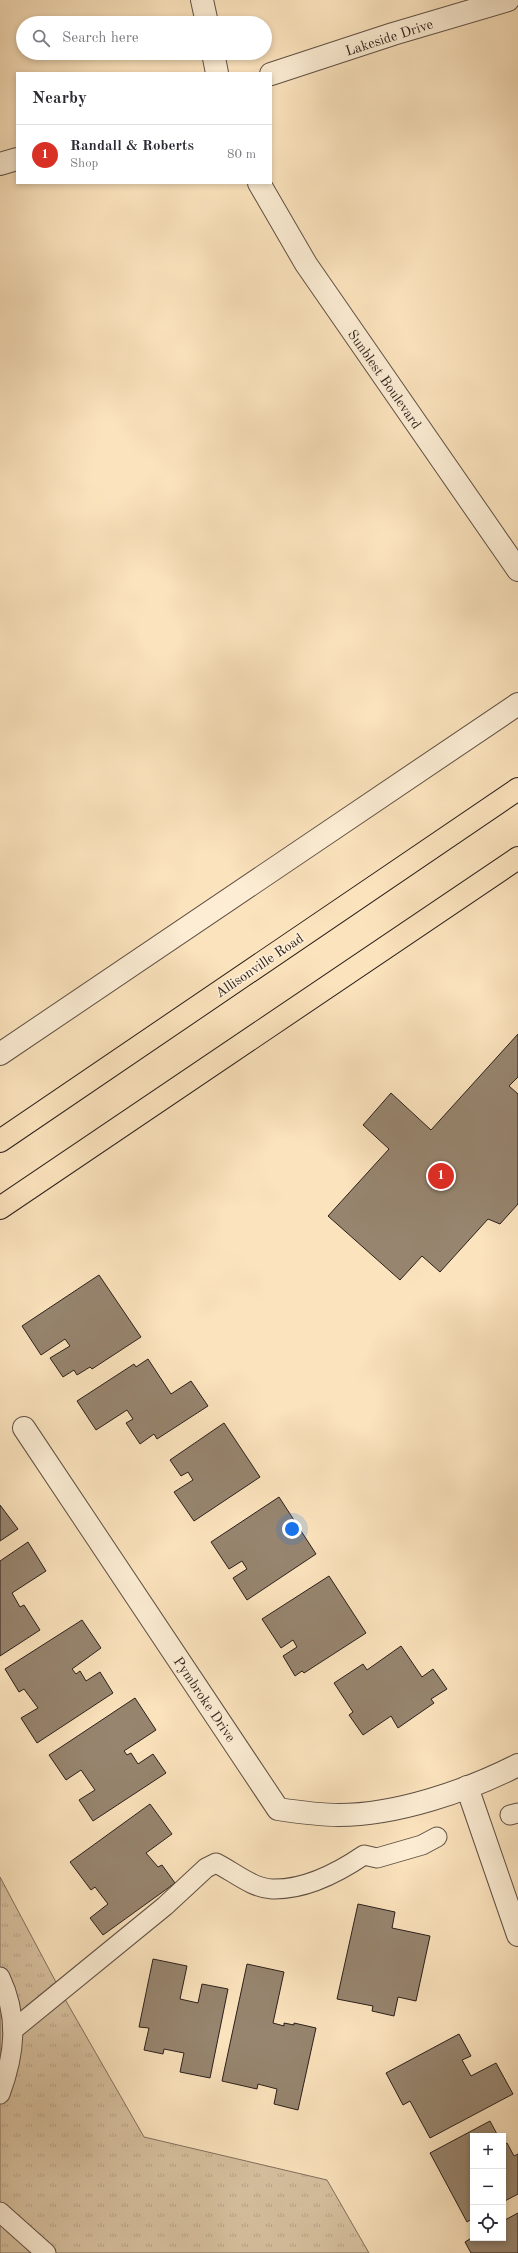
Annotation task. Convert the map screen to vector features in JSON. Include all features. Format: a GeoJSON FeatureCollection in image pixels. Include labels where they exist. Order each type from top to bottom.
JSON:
{"type":"FeatureCollection","features":[{"type":"Feature","properties":{"kind":"main road","name":"Allisonville Road"},"geometry":{"type":"LineString","coordinates":[[0,1141],[518,790]]}},
{"type":"Feature","properties":{"kind":"main road"},"geometry":{"type":"LineString","coordinates":[[0,1208],[518,858]]}},
{"type":"Feature","properties":{"kind":"street"},"geometry":{"type":"LineString","coordinates":[[202,0],[205,16]]}},
{"type":"Feature","properties":{"kind":"street","name":"Lakeside Drive"},"geometry":{"type":"LineString","coordinates":[[272,74],[393,34],[508,0]]}},
{"type":"Feature","properties":{"kind":"street"},"geometry":{"type":"LineString","coordinates":[[214,60],[217,72]]}},
{"type":"Feature","properties":{"kind":"street"},"geometry":{"type":"LineString","coordinates":[[0,164],[16,159]]}},
{"type":"Feature","properties":{"kind":"street","name":"Sunblest Boulevard"},"geometry":{"type":"LineString","coordinates":[[260,184],[306,264],[518,570]]}},
{"type":"Feature","properties":{"kind":"street"},"geometry":{"type":"LineString","coordinates":[[0,1054],[518,704]]}},
{"type":"Feature","properties":{"kind":"street","name":"Pymbroke Drive"},"geometry":{"type":"LineString","coordinates":[[24,1428],[278,1808],[306,1814],[340,1816],[379,1811],[467,1787],[518,1764]]}},
{"type":"Feature","properties":{"kind":"street"},"geometry":{"type":"LineString","coordinates":[[467,1787],[518,1935]]}},
{"type":"Feature","properties":{"kind":"lane"},"geometry":{"type":"LineString","coordinates":[[13,2030],[165,1906],[206,1868],[216,1863],[244,1880],[271,1889],[295,1886],[341,1869],[364,1855],[377,1858],[422,1845],[437,1837]]}},
{"type":"Feature","properties":{"kind":"lane"},"geometry":{"type":"LineString","coordinates":[[0,1977],[7,1992],[13,2030],[14,2048],[9,2071],[0,2094]]}},
{"type":"Feature","properties":{"kind":"lane"},"geometry":{"type":"LineString","coordinates":[[0,2212],[46,2253]]}},
{"type":"Feature","properties":{"kind":"green space"},"geometry":{"type":"Polygon","coordinates":[[[0,1877],[66,2001],[144,2137],[327,2180],[369,2253],[0,2253],[0,1877]]]}},
{"type":"Feature","properties":{"kind":"building"},"geometry":{"type":"Polygon","coordinates":[[[518,1034],[518,1077],[509,1086],[518,1094],[518,1204],[500,1224],[488,1219],[440,1272],[422,1256],[400,1280],[328,1216],[389,1149],[363,1125],[391,1093],[431,1130],[518,1034]]]}},
{"type":"Feature","properties":{"kind":"building"},"geometry":{"type":"Polygon","coordinates":[[[99,1275],[141,1337],[92,1369],[90,1367],[77,1375],[74,1370],[63,1377],[50,1358],[70,1346],[65,1339],[41,1355],[22,1326],[99,1275]]]}},
{"type":"Feature","properties":{"kind":"building"},"geometry":{"type":"Polygon","coordinates":[[[148,1359],[171,1394],[191,1381],[208,1406],[157,1439],[154,1434],[140,1444],[126,1423],[133,1419],[127,1410],[96,1430],[77,1401],[134,1364],[136,1367],[148,1359]]]}},
{"type":"Feature","properties":{"kind":"building"},"geometry":{"type":"Polygon","coordinates":[[[224,1423],[260,1477],[194,1521],[174,1492],[193,1480],[188,1472],[181,1476],[170,1460],[224,1423]]]}},
{"type":"Feature","properties":{"kind":"building"},"geometry":{"type":"Polygon","coordinates":[[[279,1497],[316,1554],[247,1600],[233,1578],[247,1569],[242,1561],[229,1569],[211,1542],[279,1497]]]}},
{"type":"Feature","properties":{"kind":"building"},"geometry":{"type":"Polygon","coordinates":[[[0,1505],[18,1529],[0,1541],[0,1505]]]}},
{"type":"Feature","properties":{"kind":"building"},"geometry":{"type":"Polygon","coordinates":[[[28,1542],[46,1571],[12,1593],[20,1607],[24,1605],[40,1630],[0,1656],[0,1561],[28,1542]]]}},
{"type":"Feature","properties":{"kind":"building"},"geometry":{"type":"Polygon","coordinates":[[[329,1576],[366,1633],[304,1673],[302,1671],[295,1676],[283,1656],[297,1647],[293,1640],[281,1648],[262,1619],[329,1576]]]}},
{"type":"Feature","properties":{"kind":"building"},"geometry":{"type":"Polygon","coordinates":[[[82,1620],[101,1648],[72,1669],[76,1674],[80,1671],[86,1681],[100,1672],[113,1693],[37,1743],[21,1718],[38,1708],[24,1689],[19,1692],[5,1669],[82,1620]]]}},
{"type":"Feature","properties":{"kind":"building"},"geometry":{"type":"Polygon","coordinates":[[[401,1646],[422,1677],[433,1669],[447,1689],[431,1699],[434,1703],[398,1728],[391,1716],[363,1735],[349,1715],[353,1712],[334,1683],[363,1664],[367,1670],[401,1646]]]}},
{"type":"Feature","properties":{"kind":"building"},"geometry":{"type":"Polygon","coordinates":[[[135,1698],[156,1730],[124,1751],[127,1755],[131,1753],[138,1764],[153,1754],[166,1773],[93,1821],[79,1800],[95,1790],[81,1770],[66,1780],[49,1755],[135,1698]]]}},
{"type":"Feature","properties":{"kind":"building"},"geometry":{"type":"Polygon","coordinates":[[[150,1804],[172,1834],[146,1853],[158,1867],[162,1865],[175,1883],[103,1935],[90,1918],[108,1904],[95,1887],[91,1890],[70,1862],[150,1804]]]}},
{"type":"Feature","properties":{"kind":"building"},"geometry":{"type":"Polygon","coordinates":[[[358,1904],[395,1912],[392,1928],[430,1936],[416,2001],[398,1997],[394,2016],[372,2011],[373,2006],[337,1999],[358,1904]]]}},
{"type":"Feature","properties":{"kind":"building"},"geometry":{"type":"Polygon","coordinates":[[[153,1959],[187,1966],[180,1999],[198,2003],[202,1984],[228,1989],[210,2078],[180,2072],[184,2053],[164,2049],[163,2054],[144,2050],[149,2028],[139,2027],[153,1959]]]}},
{"type":"Feature","properties":{"kind":"building"},"geometry":{"type":"Polygon","coordinates":[[[247,1964],[284,1972],[273,2023],[284,2026],[284,2023],[294,2025],[294,2023],[316,2028],[298,2110],[274,2104],[277,2089],[258,2084],[257,2089],[222,2081],[247,1964]]]}},
{"type":"Feature","properties":{"kind":"building"},"geometry":{"type":"Polygon","coordinates":[[[459,2034],[471,2056],[462,2060],[471,2076],[496,2063],[513,2094],[430,2138],[410,2101],[403,2105],[386,2073],[459,2034]]]}},
{"type":"Feature","properties":{"kind":"building"},"geometry":{"type":"Polygon","coordinates":[[[490,2121],[496,2133],[470,2133],[470,2220],[467,2222],[430,2153],[490,2121]]]}},
{"type":"Feature","properties":{"kind":"building"},"geometry":{"type":"Polygon","coordinates":[[[506,2144],[514,2156],[518,2154],[518,2194],[506,2200],[506,2169],[506,2144]]]}},
{"type":"Feature","properties":{"kind":"building"},"geometry":{"type":"Polygon","coordinates":[[[518,2213],[518,2253],[471,2253],[465,2242],[470,2239],[470,2241],[506,2241],[506,2219],[518,2213]]]}},
{"type":"Feature","properties":{"kind":"place","name":"Randall & Roberts"},"geometry":{"type":"Point","coordinates":[441,1176]}}]}
